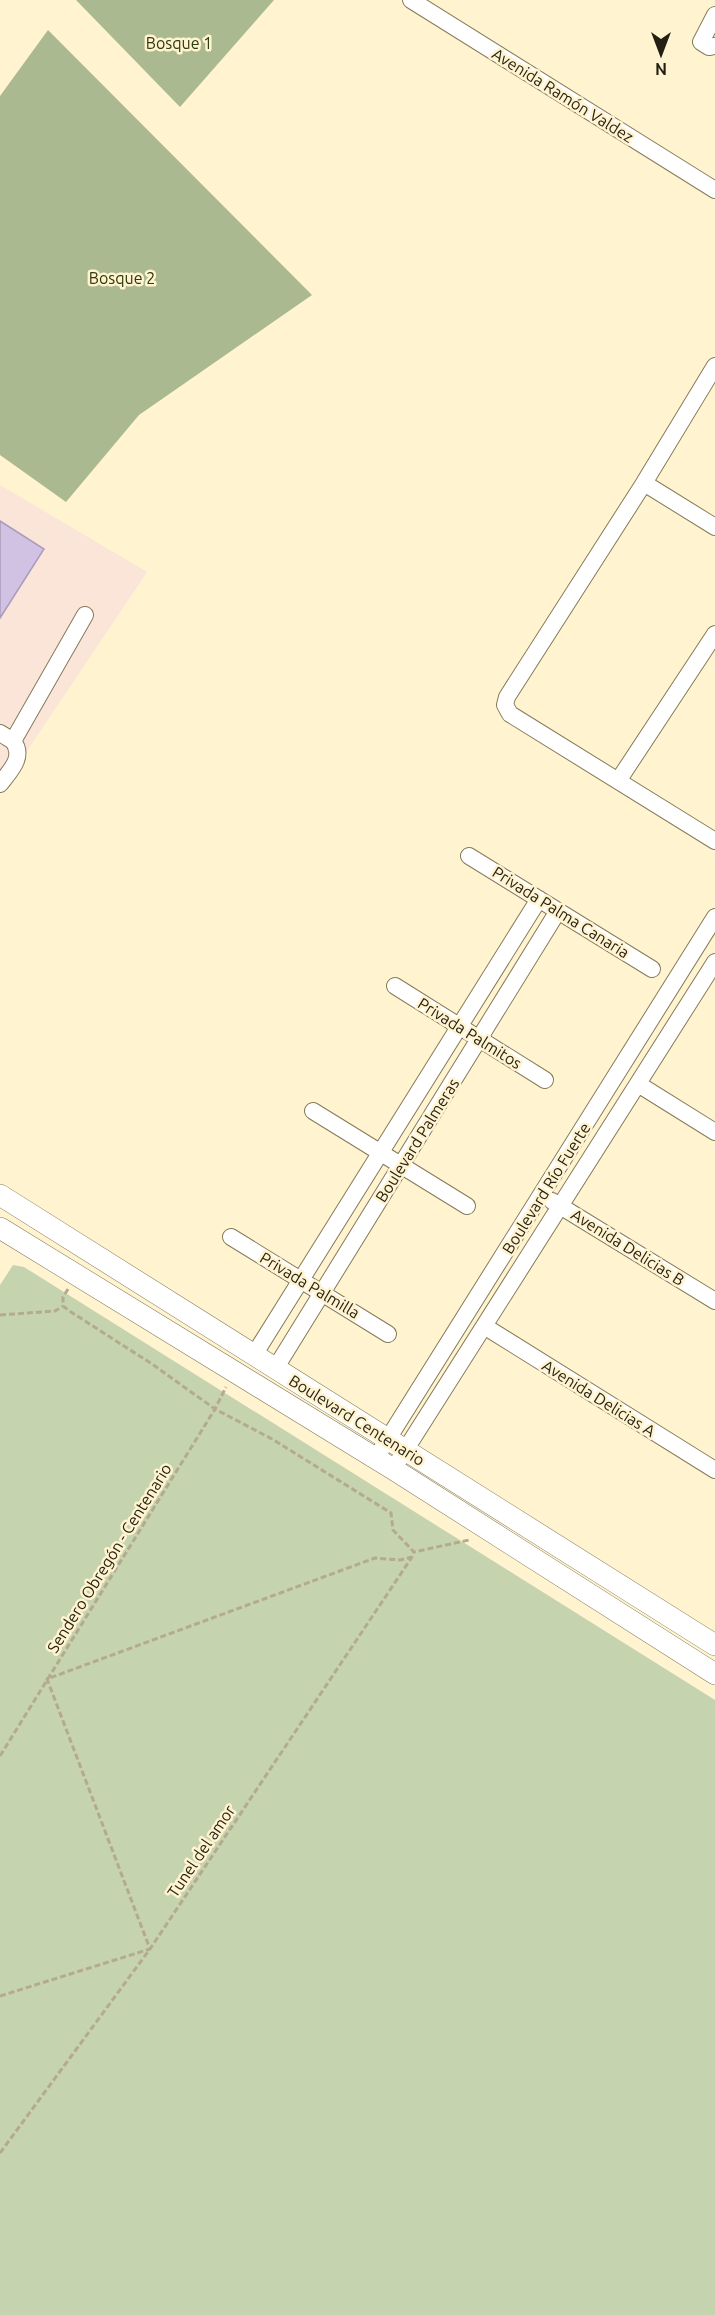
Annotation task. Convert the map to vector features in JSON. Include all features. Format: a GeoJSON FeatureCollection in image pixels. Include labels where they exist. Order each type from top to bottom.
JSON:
{"type":"FeatureCollection","features":[{"type":"Feature","properties":{"kind":"main road","name":"Boulevard Centenario"},"geometry":{"type":"LineString","coordinates":[[0,1195],[715,1645]]}},
{"type":"Feature","properties":{"kind":"main road","name":"Boulevard Centenario"},"geometry":{"type":"LineString","coordinates":[[0,1228],[385,1463],[715,1674]]}},
{"type":"Feature","properties":{"kind":"street","name":"Avenida Ramón Valdez"},"geometry":{"type":"LineString","coordinates":[[411,0],[715,190]]}},
{"type":"Feature","properties":{"kind":"street"},"geometry":{"type":"LineString","coordinates":[[715,15],[701,42],[709,47],[715,46]]}},
{"type":"Feature","properties":{"kind":"street"},"geometry":{"type":"LineString","coordinates":[[715,366],[644,483],[507,697],[505,705],[510,714],[715,841]]}},
{"type":"Feature","properties":{"kind":"street"},"geometry":{"type":"LineString","coordinates":[[644,483],[715,527]]}},
{"type":"Feature","properties":{"kind":"street"},"geometry":{"type":"LineString","coordinates":[[0,784],[18,758],[18,751],[6,737],[85,615]]}},
{"type":"Feature","properties":{"kind":"street"},"geometry":{"type":"LineString","coordinates":[[618,781],[715,634]]}},
{"type":"Feature","properties":{"kind":"street","name":"Privada Palma Canaria"},"geometry":{"type":"LineString","coordinates":[[469,856],[652,969]]}},
{"type":"Feature","properties":{"kind":"street","name":"Boulevard Palmeras"},"geometry":{"type":"LineString","coordinates":[[254,1355],[539,899]]}},
{"type":"Feature","properties":{"kind":"street","name":"Boulevard Palmeras"},"geometry":{"type":"LineString","coordinates":[[275,1369],[558,911]]}},
{"type":"Feature","properties":{"kind":"street","name":"Boulevard Río Fuerte"},"geometry":{"type":"LineString","coordinates":[[397,1445],[542,1194],[715,917]]}},
{"type":"Feature","properties":{"kind":"street"},"geometry":{"type":"LineString","coordinates":[[697,946],[715,956]]}},
{"type":"Feature","properties":{"kind":"street","name":"Boulevard Río Fuerte"},"geometry":{"type":"LineString","coordinates":[[385,1463],[484,1326],[715,962]]}},
{"type":"Feature","properties":{"kind":"street","name":"Privada Palmitos"},"geometry":{"type":"LineString","coordinates":[[395,986],[545,1080]]}},
{"type":"Feature","properties":{"kind":"street"},"geometry":{"type":"LineString","coordinates":[[638,1084],[715,1132]]}},
{"type":"Feature","properties":{"kind":"street"},"geometry":{"type":"LineString","coordinates":[[314,1111],[467,1206]]}},
{"type":"Feature","properties":{"kind":"street","name":"Avenida Delicias B"},"geometry":{"type":"LineString","coordinates":[[542,1194],[715,1301]]}},
{"type":"Feature","properties":{"kind":"street","name":"Privada Palmilla"},"geometry":{"type":"LineString","coordinates":[[231,1237],[388,1334]]}},
{"type":"Feature","properties":{"kind":"street","name":"Avenida Delicias A"},"geometry":{"type":"LineString","coordinates":[[484,1326],[715,1470]]}},
{"type":"Feature","properties":{"kind":"path"},"geometry":{"type":"LineString","coordinates":[[63,1306],[63,1297],[77,1275]]}},
{"type":"Feature","properties":{"kind":"path"},"geometry":{"type":"LineString","coordinates":[[0,1315],[55,1311],[63,1306]]}},
{"type":"Feature","properties":{"kind":"path"},"geometry":{"type":"LineString","coordinates":[[63,1306],[216,1409],[272,1439],[391,1513],[393,1530],[414,1552],[470,1539],[481,1524]]}},
{"type":"Feature","properties":{"kind":"path","name":"Sendero Obregón - Centenario"},"geometry":{"type":"LineString","coordinates":[[0,1756],[216,1409],[235,1372]]}},
{"type":"Feature","properties":{"kind":"path","name":"Tunel del amor"},"geometry":{"type":"LineString","coordinates":[[0,2153],[150,1949],[414,1552]]}},
{"type":"Feature","properties":{"kind":"path"},"geometry":{"type":"LineString","coordinates":[[0,1996],[150,1949],[47,1679],[375,1558],[400,1560],[412,1557]]}},
{"type":"Feature","properties":{"kind":"shaded area"},"geometry":{"type":"Polygon","coordinates":[[[0,485],[147,572],[0,791],[0,485]]]}},
{"type":"Feature","properties":{"kind":"green space","name":"Bosque 1"},"geometry":{"type":"Polygon","coordinates":[[[76,0],[274,0],[180,107],[76,0]]]}},
{"type":"Feature","properties":{"kind":"green space","name":"Bosque 2"},"geometry":{"type":"Polygon","coordinates":[[[48,30],[312,295],[139,415],[66,502],[0,455],[0,96],[48,30]]]}},
{"type":"Feature","properties":{"kind":"green space"},"geometry":{"type":"Polygon","coordinates":[[[13,1265],[24,1267],[715,1700],[715,2315],[0,2315],[0,1285],[13,1265]]]}},
{"type":"Feature","properties":{"kind":"building"},"geometry":{"type":"Polygon","coordinates":[[[0,521],[44,549],[0,618],[0,521]]]}}]}
